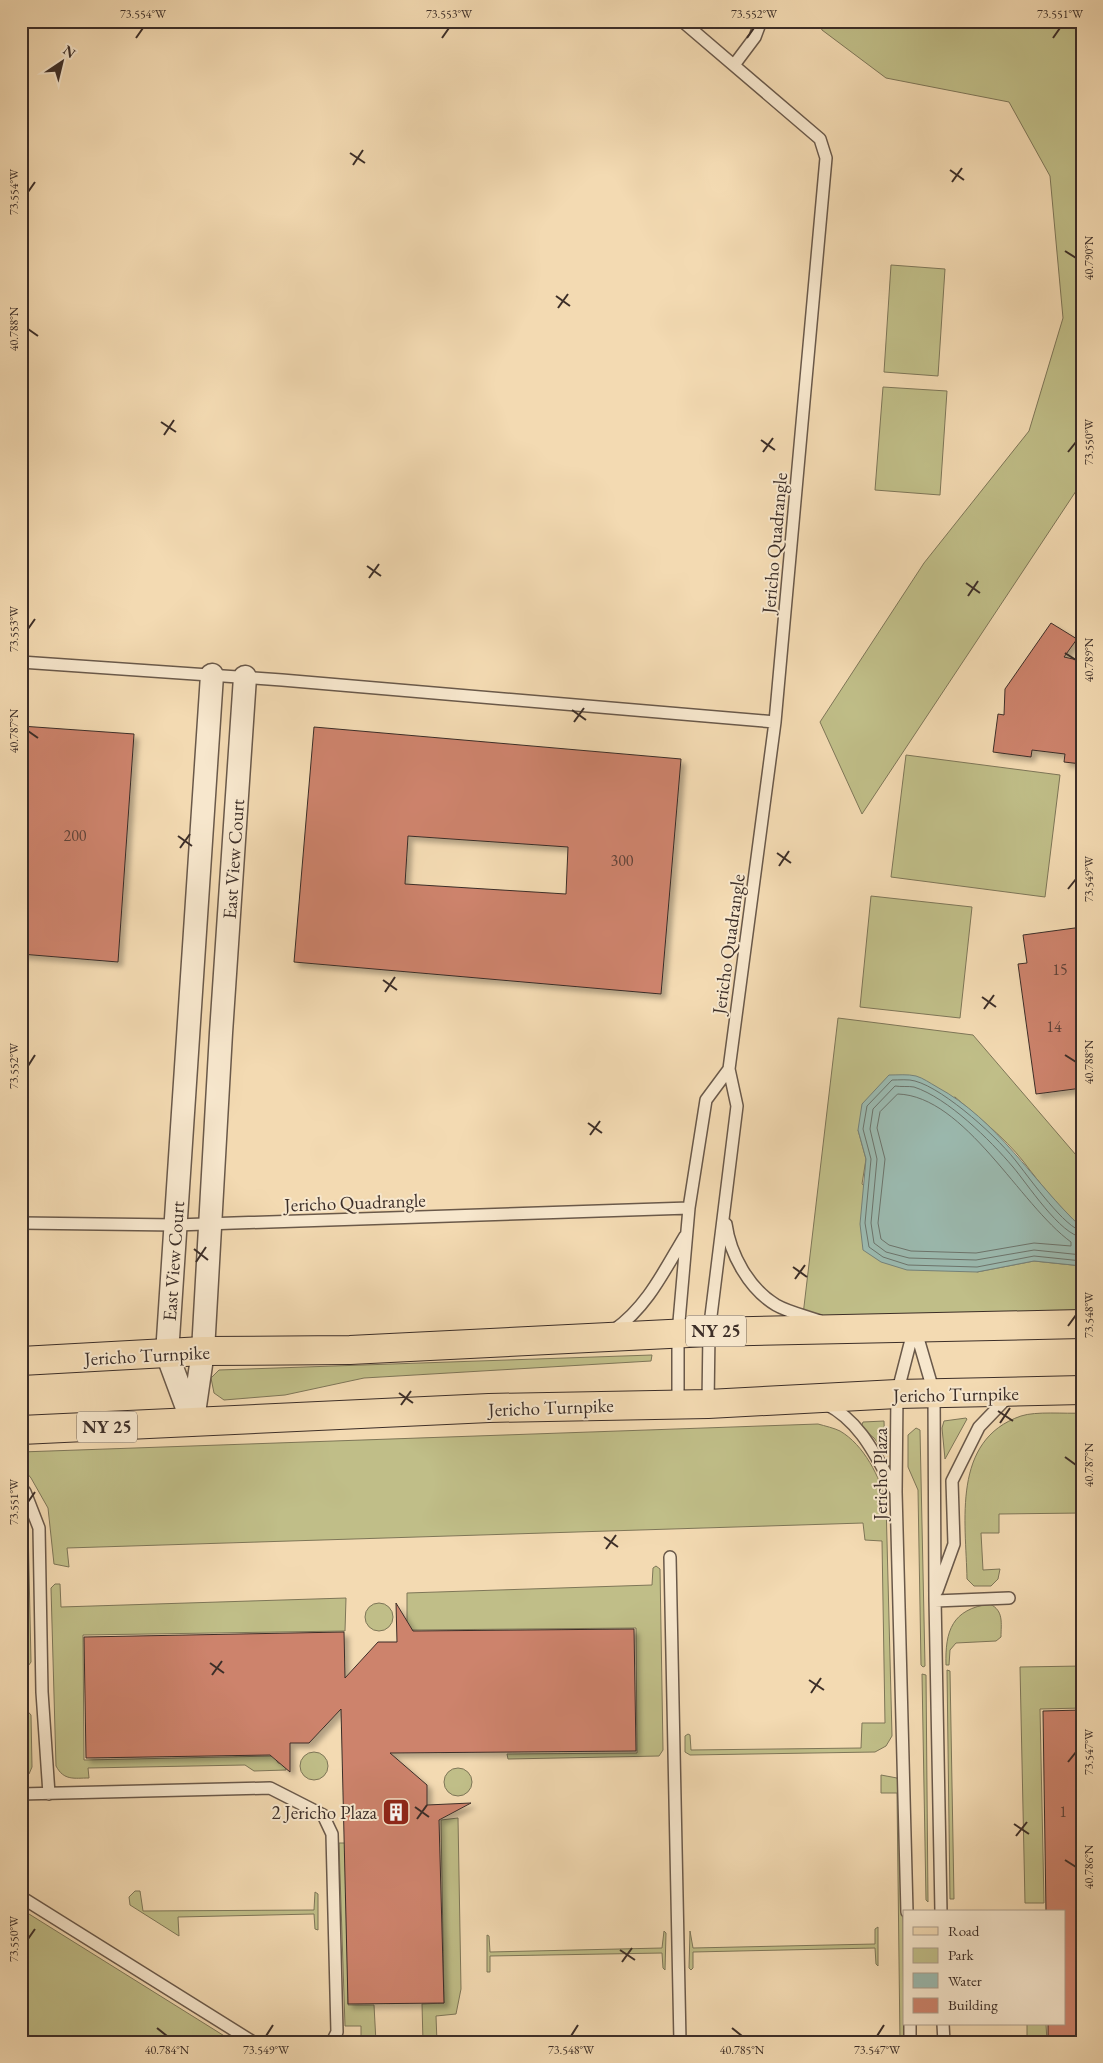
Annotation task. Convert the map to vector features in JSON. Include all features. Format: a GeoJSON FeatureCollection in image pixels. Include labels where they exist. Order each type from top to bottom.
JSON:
{"type":"FeatureCollection","features":[{"type":"Feature","properties":{"kind":"main road","name":"Jericho Turnpike"},"geometry":{"type":"LineString","coordinates":[[21,1361],[202,1351],[350,1350],[678,1333],[1082,1324]]}},
{"type":"Feature","properties":{"kind":"main road","name":"Jericho Turnpike"},"geometry":{"type":"LineString","coordinates":[[21,1430],[193,1424],[490,1408],[708,1404],[897,1394],[1016,1393],[1082,1390]]}},
{"type":"Feature","properties":{"kind":"street","name":"East View Court"},"geometry":{"type":"LineString","coordinates":[[193,1424],[167,1354],[212,675]]}},
{"type":"Feature","properties":{"kind":"street","name":"East View Court"},"geometry":{"type":"LineString","coordinates":[[193,1424],[202,1351],[246,677]]}},
{"type":"Feature","properties":{"kind":"lane","name":"Jericho Quadrangle"},"geometry":{"type":"LineString","coordinates":[[682,21],[820,139],[826,158],[775,722],[729,1069],[737,1106],[709,1332],[708,1404]]}},
{"type":"Feature","properties":{"kind":"lane"},"geometry":{"type":"LineString","coordinates":[[734,65],[755,37],[761,21]]}},
{"type":"Feature","properties":{"kind":"lane"},"geometry":{"type":"LineString","coordinates":[[21,662],[246,677],[775,722]]}},
{"type":"Feature","properties":{"kind":"lane","name":"Jericho Quadrangle"},"geometry":{"type":"LineString","coordinates":[[678,1404],[678,1333],[689,1208],[706,1100],[729,1069]]}},
{"type":"Feature","properties":{"kind":"lane","name":"Jericho Quadrangle"},"geometry":{"type":"LineString","coordinates":[[21,1223],[176,1225],[689,1208]]}},
{"type":"Feature","properties":{"kind":"lane","name":"Jericho Quadrangle"},"geometry":{"type":"LineString","coordinates":[[724,1215],[727,1231],[736,1256],[751,1284],[776,1305],[842,1328]]}},
{"type":"Feature","properties":{"kind":"lane","name":"Jericho Quadrangle"},"geometry":{"type":"LineString","coordinates":[[604,1337],[625,1322],[646,1301],[687,1233]]}},
{"type":"Feature","properties":{"kind":"lane"},"geometry":{"type":"LineString","coordinates":[[914,1327],[934,1393],[935,1600],[941,1910]]}},
{"type":"Feature","properties":{"kind":"lane","name":"Jericho Plaza"},"geometry":{"type":"LineString","coordinates":[[907,1910],[896,1492],[897,1394],[914,1327]]}},
{"type":"Feature","properties":{"kind":"lane"},"geometry":{"type":"LineString","coordinates":[[935,1600],[954,1544],[952,1481],[979,1427],[1003,1402],[1016,1393]]}},
{"type":"Feature","properties":{"kind":"lane"},"geometry":{"type":"LineString","coordinates":[[814,1398],[835,1408],[852,1422],[866,1438],[896,1492]]}},
{"type":"Feature","properties":{"kind":"lane"},"geometry":{"type":"LineString","coordinates":[[21,1488],[25,1492],[39,1528],[42,1579],[42,1692],[49,1794]]}},
{"type":"Feature","properties":{"kind":"lane"},"geometry":{"type":"LineString","coordinates":[[670,1557],[680,2042]]}},
{"type":"Feature","properties":{"kind":"lane"},"geometry":{"type":"LineString","coordinates":[[935,1600],[1009,1598]]}},
{"type":"Feature","properties":{"kind":"lane"},"geometry":{"type":"LineString","coordinates":[[21,1794],[270,1788],[323,1815],[332,1834],[337,2032],[332,2042]]}},
{"type":"Feature","properties":{"kind":"lane"},"geometry":{"type":"LineString","coordinates":[[21,1897],[253,2042]]}},
{"type":"Feature","properties":{"kind":"lane"},"geometry":{"type":"LineString","coordinates":[[910,2026],[910,2042]]}},
{"type":"Feature","properties":{"kind":"lane"},"geometry":{"type":"LineString","coordinates":[[943,2026],[944,2042]]}},
{"type":"Feature","properties":{"kind":"green space"},"geometry":{"type":"Polygon","coordinates":[[[818,21],[1082,21],[1082,482],[862,814],[820,722],[924,563],[1029,431],[1063,318],[1050,176],[1009,102],[886,78],[822,30],[818,21]]]}},
{"type":"Feature","properties":{"kind":"green space"},"geometry":{"type":"Polygon","coordinates":[[[891,265],[945,269],[938,376],[884,372],[891,265]]]}},
{"type":"Feature","properties":{"kind":"green space"},"geometry":{"type":"Polygon","coordinates":[[[883,387],[947,391],[940,495],[875,490],[883,387]]]}},
{"type":"Feature","properties":{"kind":"green space"},"geometry":{"type":"Polygon","coordinates":[[[906,755],[1060,775],[1045,897],[891,877],[906,755]]]}},
{"type":"Feature","properties":{"kind":"green space"},"geometry":{"type":"Polygon","coordinates":[[[871,896],[972,907],[960,1018],[860,1007],[871,896]]]}},
{"type":"Feature","properties":{"kind":"green space"},"geometry":{"type":"Polygon","coordinates":[[[838,1018],[973,1035],[1082,1162],[1082,1228],[1051,1196],[1008,1144],[955,1097],[858,1130],[866,1159],[862,1184],[977,1272],[1034,1261],[1082,1266],[1082,1323],[934,1324],[803,1315],[838,1018]]]}},
{"type":"Feature","properties":{"kind":"green space"},"geometry":{"type":"Polygon","coordinates":[[[652,1355],[651,1361],[364,1378],[285,1395],[224,1400],[214,1393],[211,1378],[219,1370],[652,1355]]]}},
{"type":"Feature","properties":{"kind":"green space"},"geometry":{"type":"Polygon","coordinates":[[[1082,1413],[1082,1513],[999,1514],[999,1533],[981,1533],[983,1570],[1000,1569],[998,1579],[991,1586],[974,1586],[967,1579],[965,1509],[967,1485],[973,1463],[983,1444],[999,1428],[1027,1414],[1082,1413]]]}},
{"type":"Feature","properties":{"kind":"green space"},"geometry":{"type":"Polygon","coordinates":[[[966,1418],[945,1459],[942,1428],[944,1421],[966,1418]]]}},
{"type":"Feature","properties":{"kind":"green space"},"geometry":{"type":"Polygon","coordinates":[[[884,1421],[885,1450],[883,1450],[874,1438],[861,1427],[863,1422],[884,1421]]]}},
{"type":"Feature","properties":{"kind":"green space"},"geometry":{"type":"Polygon","coordinates":[[[818,1424],[840,1431],[849,1437],[864,1453],[880,1482],[886,1502],[892,1736],[886,1746],[875,1752],[690,1755],[685,1752],[685,1736],[688,1734],[690,1735],[691,1750],[861,1748],[862,1723],[885,1723],[882,1541],[865,1540],[863,1523],[67,1548],[69,1567],[54,1564],[48,1508],[31,1478],[21,1466],[21,1452],[818,1424]]]}},
{"type":"Feature","properties":{"kind":"green space"},"geometry":{"type":"Polygon","coordinates":[[[916,1428],[920,1430],[925,1666],[923,1667],[921,1665],[918,1490],[908,1467],[908,1435],[916,1428]]]}},
{"type":"Feature","properties":{"kind":"green space"},"geometry":{"type":"Polygon","coordinates":[[[21,1510],[28,1525],[31,1662],[21,1676],[21,1510]]]}},
{"type":"Feature","properties":{"kind":"green space"},"geometry":{"type":"Polygon","coordinates":[[[656,1566],[660,1569],[663,1750],[659,1756],[508,1759],[507,1754],[637,1753],[636,1628],[412,1630],[407,1622],[407,1593],[652,1585],[653,1568],[656,1566]]]}},
{"type":"Feature","properties":{"kind":"green space"},"geometry":{"type":"Polygon","coordinates":[[[55,1584],[60,1584],[61,1607],[346,1598],[345,1631],[83,1635],[84,1760],[274,1756],[278,1763],[286,1765],[286,1770],[254,1771],[245,1765],[88,1768],[89,1778],[70,1778],[62,1774],[56,1766],[51,1588],[55,1584]]]}},
{"type":"Feature","properties":{"kind":"green space"},"geometry":{"type":"Polygon","coordinates":[[[379,1603],[389,1607],[393,1617],[389,1627],[379,1631],[369,1627],[365,1617],[369,1607],[379,1603]]]}},
{"type":"Feature","properties":{"kind":"green space"},"geometry":{"type":"Polygon","coordinates":[[[990,1604],[1000,1614],[1001,1637],[996,1641],[956,1643],[950,1650],[949,1665],[946,1665],[947,1642],[953,1624],[967,1611],[990,1604]]]}},
{"type":"Feature","properties":{"kind":"green space"},"geometry":{"type":"Polygon","coordinates":[[[1082,1666],[1082,1708],[1040,1709],[1044,1903],[1025,1903],[1020,1667],[1082,1666]]]}},
{"type":"Feature","properties":{"kind":"green space"},"geometry":{"type":"Polygon","coordinates":[[[947,1670],[950,1671],[954,1899],[950,1899],[947,1670]]]}},
{"type":"Feature","properties":{"kind":"green space"},"geometry":{"type":"Polygon","coordinates":[[[922,1674],[926,1675],[928,1902],[926,1900],[922,1674]]]}},
{"type":"Feature","properties":{"kind":"green space"},"geometry":{"type":"Polygon","coordinates":[[[21,1704],[31,1715],[32,1767],[29,1774],[21,1778],[21,1773],[27,1773],[25,1717],[21,1717],[21,1704]]]}},
{"type":"Feature","properties":{"kind":"green space"},"geometry":{"type":"Polygon","coordinates":[[[314,1752],[324,1756],[328,1766],[324,1776],[314,1780],[304,1776],[300,1766],[304,1756],[314,1752]]]}},
{"type":"Feature","properties":{"kind":"green space"},"geometry":{"type":"Polygon","coordinates":[[[458,1768],[468,1772],[472,1782],[468,1792],[458,1796],[448,1792],[444,1782],[448,1772],[458,1768]]]}},
{"type":"Feature","properties":{"kind":"green space"},"geometry":{"type":"Polygon","coordinates":[[[881,1775],[897,1778],[901,1785],[903,2026],[906,2026],[907,2042],[900,2042],[897,1793],[881,1793],[881,1775]]]}},
{"type":"Feature","properties":{"kind":"green space"},"geometry":{"type":"Polygon","coordinates":[[[458,1818],[461,1989],[456,2014],[436,2016],[437,2042],[423,2042],[422,2004],[444,2003],[441,1820],[458,1818]]]}},
{"type":"Feature","properties":{"kind":"green space"},"geometry":{"type":"Polygon","coordinates":[[[339,1843],[346,1843],[348,2005],[374,2005],[376,2042],[361,2042],[361,2026],[345,2026],[339,1843]]]}},
{"type":"Feature","properties":{"kind":"green space"},"geometry":{"type":"Polygon","coordinates":[[[135,1891],[140,1891],[143,1911],[314,1910],[315,1892],[318,1894],[318,1930],[315,1929],[314,1914],[178,1917],[179,1936],[130,1905],[129,1897],[135,1891]]]}},
{"type":"Feature","properties":{"kind":"green space"},"geometry":{"type":"Polygon","coordinates":[[[21,1909],[234,2042],[40,2042],[21,2030],[21,1909]]]}},
{"type":"Feature","properties":{"kind":"green space"},"geometry":{"type":"Polygon","coordinates":[[[878,1927],[878,1966],[876,1964],[875,1948],[693,1952],[693,1968],[691,1970],[689,1968],[690,1931],[693,1948],[875,1944],[875,1929],[878,1927]]]}},
{"type":"Feature","properties":{"kind":"green space"},"geometry":{"type":"Polygon","coordinates":[[[664,1931],[666,1933],[665,1970],[663,1968],[662,1953],[490,1956],[490,1972],[487,1972],[487,1935],[489,1936],[490,1952],[662,1948],[664,1931]]]}},
{"type":"Feature","properties":{"kind":"green space"},"geometry":{"type":"Polygon","coordinates":[[[1027,2026],[1046,2026],[1047,2042],[1027,2042],[1027,2026]]]}},
{"type":"Feature","properties":{"kind":"water"},"geometry":{"type":"Polygon","coordinates":[[[889,1075],[913,1075],[924,1079],[959,1101],[997,1134],[1082,1228],[1082,1266],[1034,1261],[977,1272],[907,1270],[881,1262],[863,1250],[860,1224],[866,1159],[858,1130],[862,1104],[889,1075]]]}},
{"type":"Feature","properties":{"kind":"building"},"geometry":{"type":"Polygon","coordinates":[[[1051,623],[1077,639],[1064,657],[1082,661],[1082,764],[1064,762],[1065,754],[1032,750],[1031,757],[993,752],[998,714],[1004,715],[1005,689],[1051,623]]]}},
{"type":"Feature","properties":{"kind":"building"},"geometry":{"type":"Polygon","coordinates":[[[21,726],[134,734],[118,962],[21,954],[21,726]]]}},
{"type":"Feature","properties":{"kind":"building"},"geometry":{"type":"Polygon","coordinates":[[[314,727],[681,759],[661,994],[294,962],[314,727]],[[408,836],[405,884],[566,894],[568,847],[408,836]]]}},
{"type":"Feature","properties":{"kind":"building"},"geometry":{"type":"Polygon","coordinates":[[[1082,927],[1082,1088],[1036,1094],[1018,964],[1027,963],[1023,935],[1082,927]]]}},
{"type":"Feature","properties":{"kind":"building","name":"2 Jericho Plaza"},"geometry":{"type":"Polygon","coordinates":[[[396,1603],[413,1631],[634,1629],[636,1751],[390,1753],[427,1785],[427,1805],[471,1803],[439,1820],[444,2003],[348,2004],[341,1709],[309,1743],[290,1743],[290,1772],[270,1755],[86,1758],[84,1637],[344,1632],[345,1678],[378,1642],[397,1642],[396,1603]]]}},
{"type":"Feature","properties":{"kind":"building"},"geometry":{"type":"Polygon","coordinates":[[[1082,1710],[1082,2041],[1048,2041],[1048,2026],[1066,2026],[1066,1910],[1046,1910],[1043,1711],[1082,1710]]]}},
{"type":"Feature","properties":{"kind":"place","name":"2 Jericho Plaza"},"geometry":{"type":"Point","coordinates":[396,1812]}}]}
